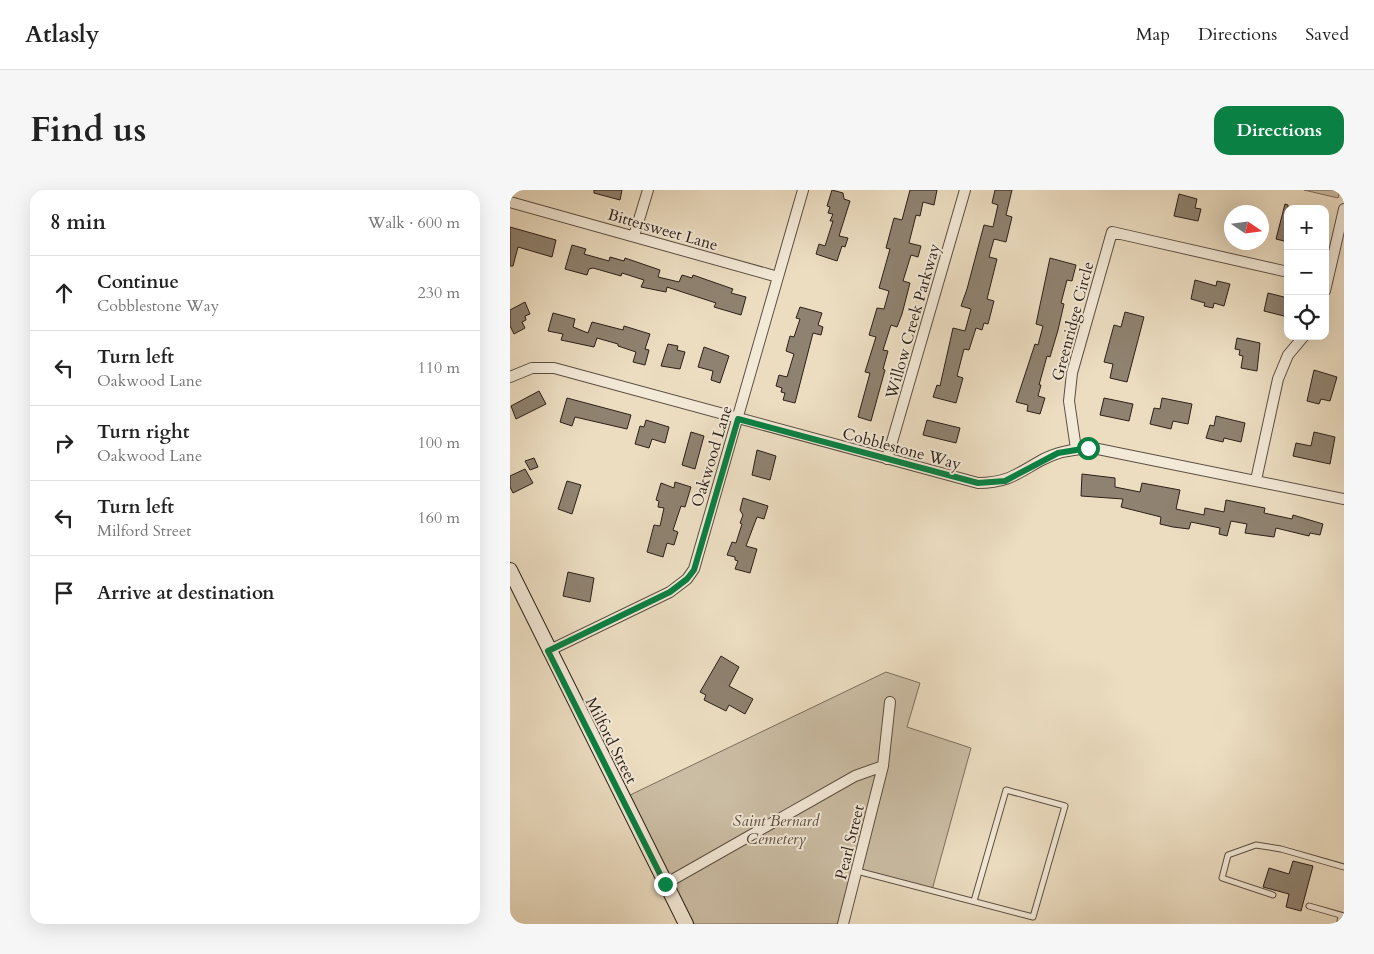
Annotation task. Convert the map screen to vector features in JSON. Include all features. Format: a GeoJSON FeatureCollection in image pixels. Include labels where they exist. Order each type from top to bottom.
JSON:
{"type":"FeatureCollection","features":[{"type":"Feature","properties":{"kind":"main road","name":"Milford Street"},"geometry":{"type":"LineString","coordinates":[[510,570],[548,651],[686,924]]}},
{"type":"Feature","properties":{"kind":"street"},"geometry":{"type":"LineString","coordinates":[[634,236],[648,190]]}},
{"type":"Feature","properties":{"kind":"street","name":"Oakwood Lane"},"geometry":{"type":"LineString","coordinates":[[548,651],[670,592],[687,579],[694,570],[803,190]]}},
{"type":"Feature","properties":{"kind":"street","name":"Willow Creek Parkway"},"geometry":{"type":"LineString","coordinates":[[887,460],[965,190]]}},
{"type":"Feature","properties":{"kind":"street","name":"Bittersweet Lane"},"geometry":{"type":"LineString","coordinates":[[510,202],[778,277]]}},
{"type":"Feature","properties":{"kind":"street"},"geometry":{"type":"LineString","coordinates":[[1329,272],[1344,209]]}},
{"type":"Feature","properties":{"kind":"street","name":"Greenridge Circle"},"geometry":{"type":"LineString","coordinates":[[1076,449],[1069,401],[1072,373],[1112,232],[1284,271]]}},
{"type":"Feature","properties":{"kind":"street"},"geometry":{"type":"LineString","coordinates":[[1256,480],[1278,379],[1288,355],[1301,340]]}},
{"type":"Feature","properties":{"kind":"street","name":"Cobblestone Way"},"geometry":{"type":"LineString","coordinates":[[510,377],[532,368],[554,368],[965,481],[992,483],[1019,475],[1041,460],[1058,453],[1076,449],[1108,450],[1344,500]]}},
{"type":"Feature","properties":{"kind":"street","name":"Pearl Street"},"geometry":{"type":"LineString","coordinates":[[843,924],[883,766],[890,702]]}},
{"type":"Feature","properties":{"kind":"street","name":"Pearl Street"},"geometry":{"type":"LineString","coordinates":[[665,884],[855,776],[883,766]]}},
{"type":"Feature","properties":{"kind":"street"},"geometry":{"type":"LineString","coordinates":[[1343,924],[1344,918]]}},
{"type":"Feature","properties":{"kind":"lane"},"geometry":{"type":"LineString","coordinates":[[858,870],[1033,917],[1065,806],[1006,790],[974,901]]}},
{"type":"Feature","properties":{"kind":"lane"},"geometry":{"type":"LineString","coordinates":[[1273,895],[1222,878],[1228,855],[1256,845],[1281,849],[1344,867]]}},
{"type":"Feature","properties":{"kind":"lane"},"geometry":{"type":"LineString","coordinates":[[1309,906],[1344,918]]}},
{"type":"Feature","properties":{"kind":"green space"},"geometry":{"type":"Polygon","coordinates":[[[1304,190],[1340,190],[1338,198],[1304,190]]]}},
{"type":"Feature","properties":{"kind":"green space","name":"Saint Bernard Cemetery"},"geometry":{"type":"Polygon","coordinates":[[[886,672],[920,683],[907,727],[971,748],[932,890],[861,870],[847,924],[694,924],[628,796],[886,672]]]}},
{"type":"Feature","properties":{"kind":"building"},"geometry":{"type":"Polygon","coordinates":[[[594,190],[622,190],[620,200],[594,193],[594,190]]]}},
{"type":"Feature","properties":{"kind":"building"},"geometry":{"type":"Polygon","coordinates":[[[832,190],[843,193],[844,199],[850,201],[839,236],[848,238],[845,247],[842,246],[837,261],[816,254],[819,244],[825,246],[833,221],[830,221],[833,214],[828,213],[830,207],[827,206],[832,190]]]}},
{"type":"Feature","properties":{"kind":"building"},"geometry":{"type":"Polygon","coordinates":[[[910,190],[937,190],[934,205],[923,202],[920,216],[916,215],[909,243],[921,246],[918,257],[911,255],[903,281],[910,283],[902,314],[897,327],[891,325],[883,350],[888,351],[883,369],[885,370],[871,421],[858,417],[870,373],[865,372],[876,337],[869,335],[877,308],[884,309],[889,291],[879,288],[890,249],[886,248],[894,218],[902,220],[910,190]]]}},
{"type":"Feature","properties":{"kind":"building"},"geometry":{"type":"Polygon","coordinates":[[[995,190],[1012,190],[1006,215],[1012,217],[1006,242],[994,239],[989,257],[997,259],[987,299],[994,301],[988,324],[984,323],[982,330],[976,328],[969,350],[964,349],[957,376],[963,378],[956,403],[933,397],[937,385],[940,386],[953,328],[965,331],[971,309],[961,306],[984,225],[993,227],[998,205],[992,203],[995,190]]]}},
{"type":"Feature","properties":{"kind":"building"},"geometry":{"type":"Polygon","coordinates":[[[1179,194],[1197,199],[1195,208],[1201,209],[1198,221],[1174,216],[1179,194]]]}},
{"type":"Feature","properties":{"kind":"building"},"geometry":{"type":"Polygon","coordinates":[[[1284,208],[1284,241],[1276,239],[1284,208]]]}},
{"type":"Feature","properties":{"kind":"building"},"geometry":{"type":"Polygon","coordinates":[[[510,227],[556,240],[552,257],[518,247],[513,266],[510,266],[510,227]]]}},
{"type":"Feature","properties":{"kind":"building"},"geometry":{"type":"Polygon","coordinates":[[[572,245],[586,249],[584,254],[609,261],[610,257],[624,261],[625,258],[660,270],[658,277],[679,282],[682,275],[692,278],[693,275],[733,289],[731,293],[746,297],[741,315],[714,307],[716,303],[667,287],[666,292],[641,287],[644,280],[622,273],[621,276],[593,268],[589,269],[587,275],[565,269],[572,245]]]}},
{"type":"Feature","properties":{"kind":"building"},"geometry":{"type":"Polygon","coordinates":[[[1050,258],[1076,265],[1072,281],[1067,280],[1061,303],[1064,304],[1058,330],[1050,357],[1047,356],[1039,385],[1041,385],[1038,396],[1045,398],[1040,414],[1027,411],[1028,405],[1016,402],[1035,344],[1038,345],[1043,326],[1036,324],[1050,258]]]}},
{"type":"Feature","properties":{"kind":"building"},"geometry":{"type":"Polygon","coordinates":[[[1195,280],[1216,286],[1217,281],[1230,284],[1224,306],[1214,303],[1213,308],[1204,306],[1205,303],[1191,299],[1195,280]]]}},
{"type":"Feature","properties":{"kind":"building"},"geometry":{"type":"Polygon","coordinates":[[[1268,293],[1284,297],[1284,316],[1264,311],[1268,293]]]}},
{"type":"Feature","properties":{"kind":"building"},"geometry":{"type":"Polygon","coordinates":[[[525,302],[530,314],[525,316],[526,320],[522,322],[525,328],[514,334],[510,326],[510,310],[525,302]]]}},
{"type":"Feature","properties":{"kind":"building"},"geometry":{"type":"Polygon","coordinates":[[[800,307],[822,313],[818,325],[823,327],[821,335],[813,333],[795,403],[783,400],[785,393],[781,392],[782,388],[776,386],[779,375],[787,377],[794,354],[786,351],[790,336],[794,337],[800,319],[796,318],[800,307]]]}},
{"type":"Feature","properties":{"kind":"building"},"geometry":{"type":"Polygon","coordinates":[[[1125,312],[1144,317],[1127,382],[1110,378],[1113,364],[1104,362],[1114,325],[1121,327],[1125,312]]]}},
{"type":"Feature","properties":{"kind":"building"},"geometry":{"type":"Polygon","coordinates":[[[553,313],[575,319],[573,327],[588,333],[592,322],[623,330],[624,326],[650,334],[645,349],[649,350],[645,365],[633,362],[636,352],[618,346],[618,344],[597,338],[594,347],[561,340],[563,334],[548,331],[553,313]]]}},
{"type":"Feature","properties":{"kind":"building"},"geometry":{"type":"Polygon","coordinates":[[[1237,338],[1260,343],[1257,371],[1241,368],[1243,356],[1239,355],[1240,350],[1235,349],[1237,338]]]}},
{"type":"Feature","properties":{"kind":"building"},"geometry":{"type":"Polygon","coordinates":[[[668,344],[678,346],[677,350],[685,352],[680,369],[661,366],[668,344]]]}},
{"type":"Feature","properties":{"kind":"building"},"geometry":{"type":"Polygon","coordinates":[[[704,347],[729,356],[720,383],[711,380],[713,371],[698,367],[704,347]]]}},
{"type":"Feature","properties":{"kind":"building"},"geometry":{"type":"Polygon","coordinates":[[[1314,370],[1337,377],[1330,401],[1321,399],[1319,404],[1307,401],[1314,370]]]}},
{"type":"Feature","properties":{"kind":"building"},"geometry":{"type":"Polygon","coordinates":[[[539,391],[546,404],[516,419],[511,406],[539,391]]]}},
{"type":"Feature","properties":{"kind":"building"},"geometry":{"type":"Polygon","coordinates":[[[567,398],[631,415],[627,429],[575,417],[572,426],[560,422],[567,398]]]}},
{"type":"Feature","properties":{"kind":"building"},"geometry":{"type":"Polygon","coordinates":[[[1104,398],[1133,404],[1129,421],[1100,415],[1104,398]]]}},
{"type":"Feature","properties":{"kind":"building"},"geometry":{"type":"Polygon","coordinates":[[[1162,398],[1192,404],[1188,424],[1173,421],[1171,429],[1150,424],[1154,408],[1160,409],[1162,398]]]}},
{"type":"Feature","properties":{"kind":"building"},"geometry":{"type":"Polygon","coordinates":[[[1216,416],[1245,423],[1241,442],[1224,438],[1223,442],[1206,438],[1210,425],[1214,426],[1216,416]]]}},
{"type":"Feature","properties":{"kind":"building"},"geometry":{"type":"Polygon","coordinates":[[[646,420],[669,427],[665,443],[652,439],[649,448],[635,444],[640,426],[644,427],[646,420]]]}},
{"type":"Feature","properties":{"kind":"building"},"geometry":{"type":"Polygon","coordinates":[[[927,420],[960,428],[956,443],[923,435],[927,420]]]}},
{"type":"Feature","properties":{"kind":"building"},"geometry":{"type":"Polygon","coordinates":[[[691,432],[704,436],[695,469],[682,465],[691,432]]]}},
{"type":"Feature","properties":{"kind":"building"},"geometry":{"type":"Polygon","coordinates":[[[1314,432],[1335,437],[1330,464],[1293,456],[1296,443],[1311,446],[1314,432]]]}},
{"type":"Feature","properties":{"kind":"building"},"geometry":{"type":"Polygon","coordinates":[[[757,450],[776,456],[770,480],[752,475],[757,450]]]}},
{"type":"Feature","properties":{"kind":"building"},"geometry":{"type":"Polygon","coordinates":[[[534,458],[538,467],[530,470],[525,461],[534,458]]]}},
{"type":"Feature","properties":{"kind":"building"},"geometry":{"type":"Polygon","coordinates":[[[525,469],[533,483],[513,493],[510,487],[510,476],[525,469]]]}},
{"type":"Feature","properties":{"kind":"building"},"geometry":{"type":"Polygon","coordinates":[[[1082,474],[1115,478],[1115,487],[1140,492],[1142,483],[1180,490],[1176,509],[1204,515],[1205,508],[1224,512],[1226,500],[1265,508],[1264,513],[1292,519],[1293,515],[1323,524],[1320,535],[1310,533],[1309,536],[1276,528],[1274,537],[1245,533],[1247,524],[1231,521],[1227,536],[1219,534],[1220,528],[1191,522],[1189,529],[1173,527],[1160,524],[1161,517],[1121,507],[1123,499],[1081,496],[1082,474]]]}},
{"type":"Feature","properties":{"kind":"building"},"geometry":{"type":"Polygon","coordinates":[[[567,481],[581,485],[572,514],[558,509],[567,481]]]}},
{"type":"Feature","properties":{"kind":"building"},"geometry":{"type":"Polygon","coordinates":[[[675,482],[691,487],[685,507],[681,506],[673,530],[678,532],[674,545],[667,543],[663,557],[647,552],[654,525],[660,526],[664,508],[658,507],[659,501],[656,500],[661,483],[674,488],[675,482]]]}},
{"type":"Feature","properties":{"kind":"building"},"geometry":{"type":"Polygon","coordinates":[[[743,498],[768,506],[764,519],[757,517],[746,546],[757,549],[750,573],[735,569],[738,561],[735,560],[735,557],[727,555],[732,542],[736,543],[742,524],[740,523],[743,515],[740,510],[743,498]]]}},
{"type":"Feature","properties":{"kind":"building"},"geometry":{"type":"Polygon","coordinates":[[[568,572],[594,578],[590,602],[563,596],[568,572]]]}},
{"type":"Feature","properties":{"kind":"building"},"geometry":{"type":"Polygon","coordinates":[[[721,656],[739,667],[729,686],[753,699],[745,714],[729,705],[726,711],[704,700],[706,695],[700,692],[721,656]]]}},
{"type":"Feature","properties":{"kind":"building"},"geometry":{"type":"Polygon","coordinates":[[[1293,861],[1313,866],[1301,911],[1286,907],[1289,894],[1263,887],[1269,868],[1289,874],[1293,861]]]}},
{"type":"Feature","properties":{"kind":"route"},"geometry":{"type":"LineString","coordinates":[[665,884],[548,651],[670,592],[687,579],[694,570],[738,419],[978,483],[1005,481],[1019,475],[1041,460],[1058,453],[1088,448]]}}]}
